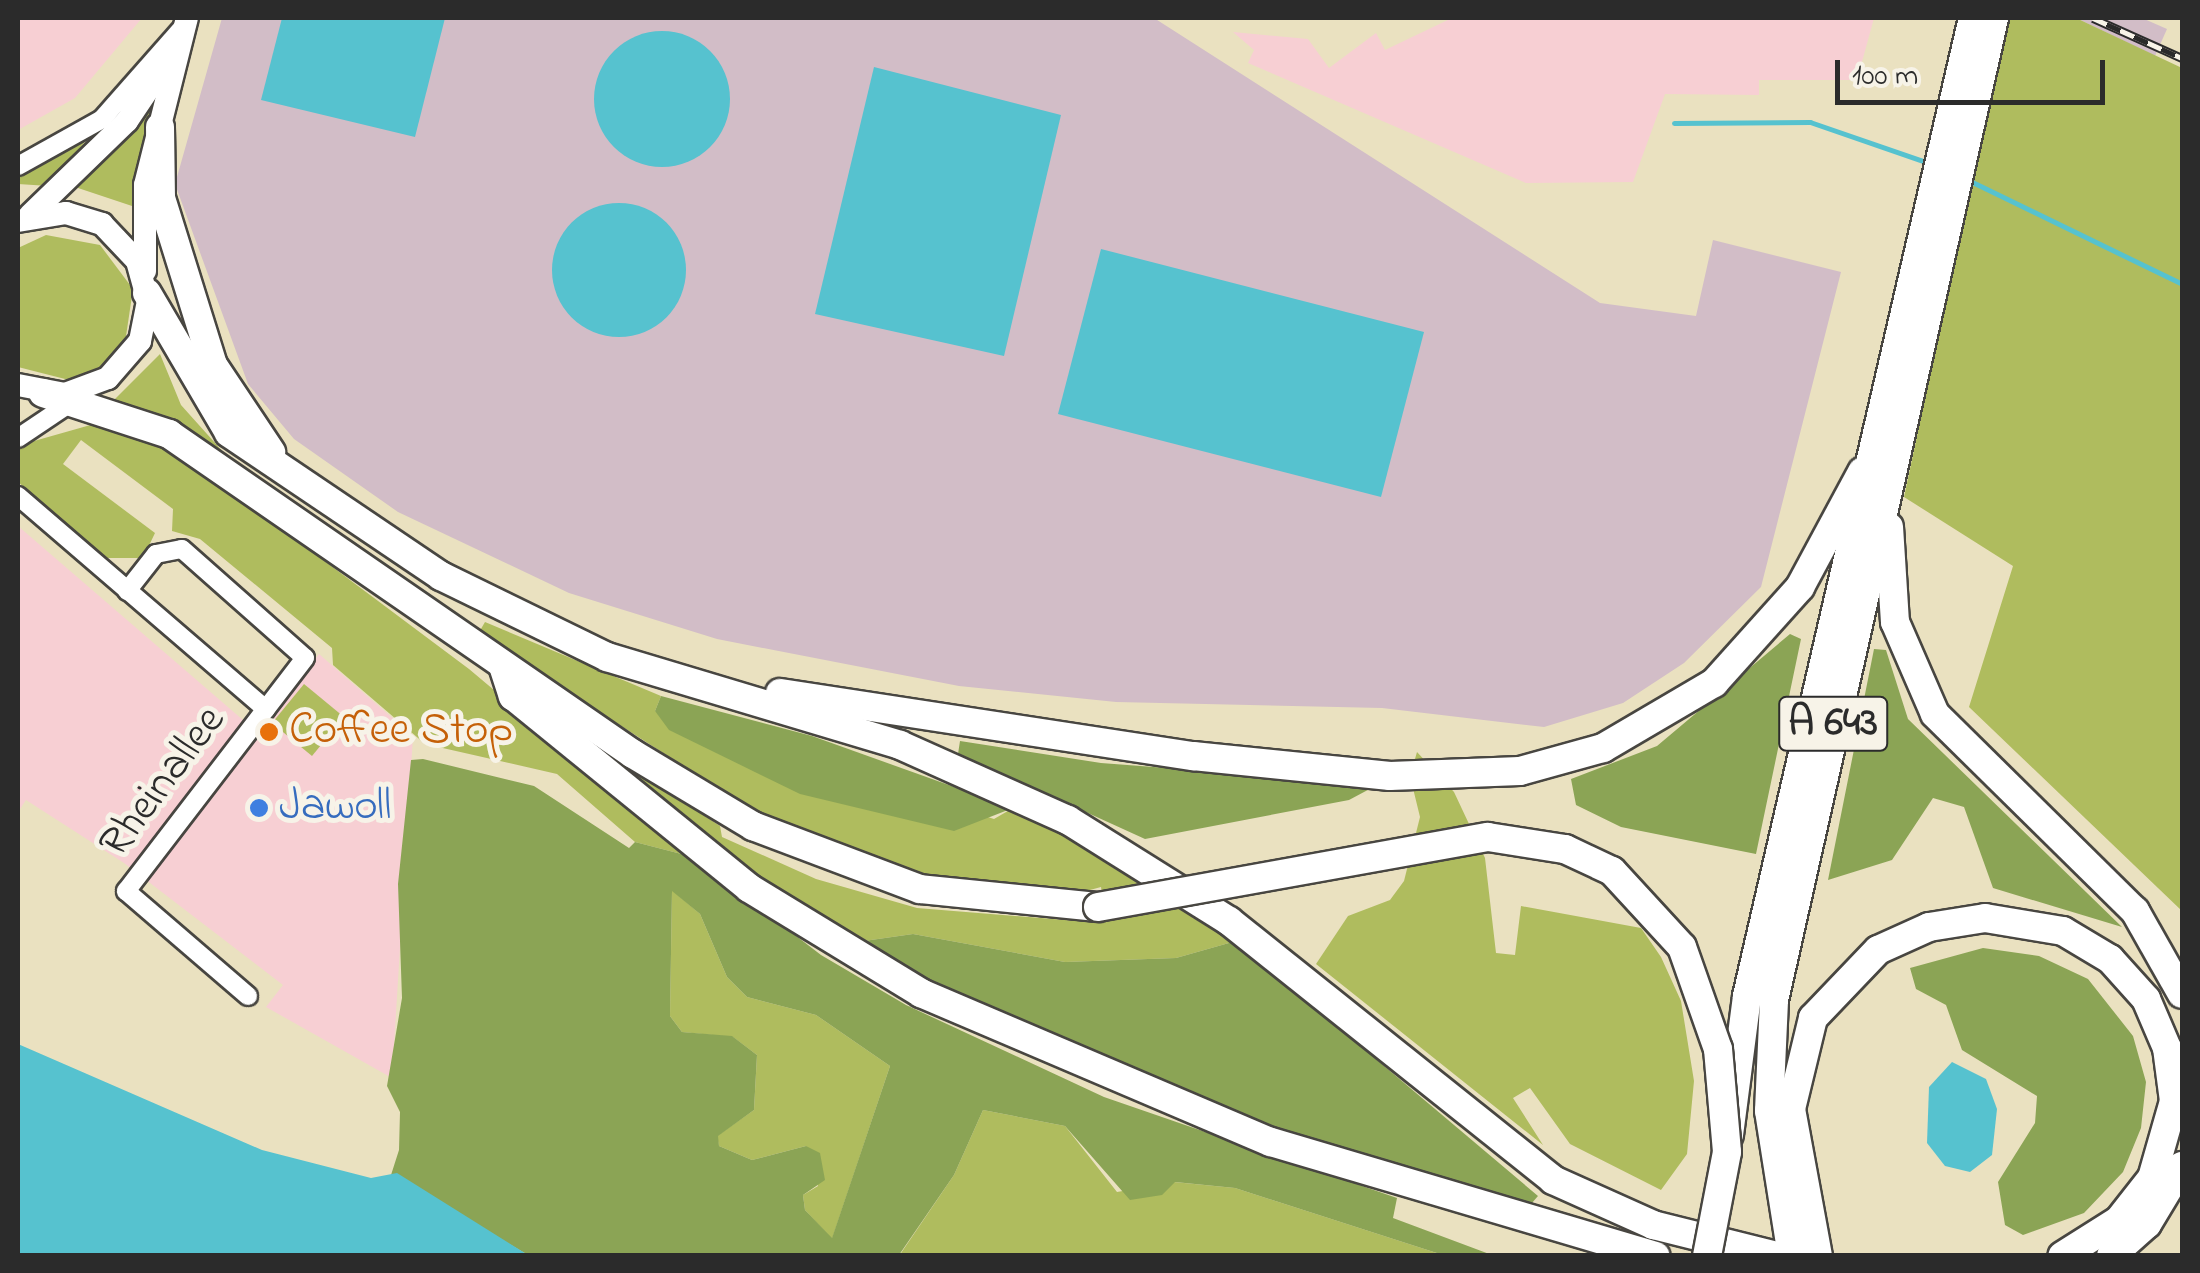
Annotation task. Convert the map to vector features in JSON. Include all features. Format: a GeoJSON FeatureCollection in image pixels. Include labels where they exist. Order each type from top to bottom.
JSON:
{"type":"FeatureCollection","features":[{"type":"Feature","properties":{"kind":"highway","name":"A 643"},"geometry":{"type":"LineString","coordinates":[[1706,1256],[1726,1152],[1747,996],[1862,472],[1973,18]]}},
{"type":"Feature","properties":{"kind":"highway","name":"A 643"},"geometry":{"type":"LineString","coordinates":[[1792,1256],[1768,1111],[1770,1031],[1892,448],[1994,18]]}},
{"type":"Feature","properties":{"kind":"highway"},"geometry":{"type":"LineString","coordinates":[[160,127],[160,198],[214,364],[266,447],[320,497]]}},
{"type":"Feature","properties":{"kind":"highway"},"geometry":{"type":"LineString","coordinates":[[147,289],[229,432],[440,576],[570,642],[900,746],[1068,820],[1230,921],[1553,1180],[1652,1225],[1778,1256]]}},
{"type":"Feature","properties":{"kind":"highway"},"geometry":{"type":"LineString","coordinates":[[30,389],[86,392],[169,434],[672,781],[834,863],[964,898],[1098,907],[1462,839],[1565,848],[1632,887],[1682,946],[1718,1049],[1726,1152]]}},
{"type":"Feature","properties":{"kind":"highway"},"geometry":{"type":"LineString","coordinates":[[1892,448],[1890,598],[1922,692],[1966,753],[2135,911],[2182,994]]}},
{"type":"Feature","properties":{"kind":"highway"},"geometry":{"type":"LineString","coordinates":[[570,642],[698,678],[992,730],[1352,772],[1520,771],[1603,748],[1667,716],[1775,622],[1862,472]]}},
{"type":"Feature","properties":{"kind":"highway"},"geometry":{"type":"LineString","coordinates":[[504,666],[513,696],[748,888],[921,993],[1271,1142],[1655,1256]]}},
{"type":"Feature","properties":{"kind":"highway"},"geometry":{"type":"LineString","coordinates":[[1818,1256],[1791,1110],[1812,1018],[1878,950],[1929,927],[1984,918],[2064,931],[2110,959],[2146,999],[2168,1048],[2174,1101],[2152,1178],[2119,1220],[2062,1256]]}},
{"type":"Feature","properties":{"kind":"highway"},"geometry":{"type":"LineString","coordinates":[[2111,1256],[2147,1224],[2182,1166]]}},
{"type":"Feature","properties":{"kind":"main road"},"geometry":{"type":"LineString","coordinates":[[86,392],[136,348],[147,289],[143,198],[183,30]]}},
{"type":"Feature","properties":{"kind":"main road"},"geometry":{"type":"LineString","coordinates":[[23,219],[133,113],[183,30]]}},
{"type":"Feature","properties":{"kind":"main road"},"geometry":{"type":"LineString","coordinates":[[23,219],[66,212],[102,224],[130,250],[147,289]]}},
{"type":"Feature","properties":{"kind":"street"},"geometry":{"type":"LineString","coordinates":[[18,166],[102,118],[183,30]]}},
{"type":"Feature","properties":{"kind":"street"},"geometry":{"type":"LineString","coordinates":[[18,438],[86,392]]}},
{"type":"Feature","properties":{"kind":"street","name":"Rheinallee"},"geometry":{"type":"LineString","coordinates":[[18,496],[266,709],[126,891],[248,996]]}},
{"type":"Feature","properties":{"kind":"street"},"geometry":{"type":"LineString","coordinates":[[127,591],[163,550],[191,554],[305,658],[266,709]]}},
{"type":"Feature","properties":{"kind":"shaded area"},"geometry":{"type":"Polygon","coordinates":[[[18,18],[142,18],[75,98],[18,130],[18,18]]]}},
{"type":"Feature","properties":{"kind":"shaded area"},"geometry":{"type":"Polygon","coordinates":[[[222,18],[1154,18],[1600,303],[1696,316],[1713,240],[1841,272],[1761,587],[1684,663],[1623,703],[1544,727],[1382,708],[1116,702],[959,686],[717,639],[569,593],[398,512],[294,439],[248,384],[175,184],[222,18]]]}},
{"type":"Feature","properties":{"kind":"shaded area"},"geometry":{"type":"Polygon","coordinates":[[[1452,18],[1874,18],[1857,80],[1759,80],[1759,95],[1665,94],[1633,182],[1526,183],[1248,63],[1254,50],[1233,32],[1308,39],[1329,68],[1376,33],[1385,50],[1452,18]]]}},
{"type":"Feature","properties":{"kind":"shaded area"},"geometry":{"type":"Polygon","coordinates":[[[2076,18],[2142,18],[2167,29],[2155,56],[2076,18]]]}},
{"type":"Feature","properties":{"kind":"shaded area"},"geometry":{"type":"Polygon","coordinates":[[[18,526],[257,732],[319,654],[413,736],[392,1078],[266,1007],[283,985],[124,863],[26,800],[18,812],[18,526]]]}},
{"type":"Feature","properties":{"kind":"green space"},"geometry":{"type":"Polygon","coordinates":[[[2006,18],[2076,18],[2182,68],[2182,911],[1969,707],[2013,566],[1904,497],[2006,18]]]}},
{"type":"Feature","properties":{"kind":"green space"},"geometry":{"type":"Polygon","coordinates":[[[155,102],[135,207],[75,187],[124,137],[155,102]]]}},
{"type":"Feature","properties":{"kind":"green space"},"geometry":{"type":"Polygon","coordinates":[[[93,132],[49,186],[18,184],[18,171],[93,132]]]}},
{"type":"Feature","properties":{"kind":"green space"},"geometry":{"type":"Polygon","coordinates":[[[46,235],[100,245],[133,289],[125,343],[107,364],[69,380],[18,367],[18,248],[46,235]]]}},
{"type":"Feature","properties":{"kind":"green space"},"geometry":{"type":"Polygon","coordinates":[[[160,354],[181,405],[233,463],[163,416],[114,400],[160,354]]]}},
{"type":"Feature","properties":{"kind":"green space"},"geometry":{"type":"Polygon","coordinates":[[[94,424],[148,435],[235,494],[469,669],[693,857],[635,842],[557,774],[425,744],[333,665],[332,648],[200,539],[172,531],[173,509],[81,440],[63,464],[155,533],[143,558],[105,558],[18,482],[20,445],[94,424]]]}},
{"type":"Feature","properties":{"kind":"green space"},"geometry":{"type":"Polygon","coordinates":[[[485,622],[661,696],[655,711],[994,819],[1013,808],[1144,877],[1236,941],[1176,958],[1065,962],[913,934],[857,942],[816,925],[553,716],[720,826],[722,837],[816,879],[917,908],[1090,922],[1105,915],[1101,887],[1075,894],[963,883],[858,861],[780,828],[478,634],[485,622]]]}},
{"type":"Feature","properties":{"kind":"green space"},"geometry":{"type":"Polygon","coordinates":[[[1790,634],[1801,639],[1756,854],[1621,827],[1576,805],[1571,779],[1657,746],[1790,634]]]}},
{"type":"Feature","properties":{"kind":"green space"},"geometry":{"type":"Polygon","coordinates":[[[1874,649],[1886,650],[1908,719],[2122,927],[1993,888],[1964,807],[1933,798],[1892,860],[1828,880],[1874,649]]]}},
{"type":"Feature","properties":{"kind":"green space"},"geometry":{"type":"Polygon","coordinates":[[[304,684],[344,717],[312,756],[272,723],[304,684]]]}},
{"type":"Feature","properties":{"kind":"green space"},"geometry":{"type":"Polygon","coordinates":[[[661,696],[812,736],[1013,808],[954,831],[800,794],[669,730],[655,711],[661,696]]]}},
{"type":"Feature","properties":{"kind":"green space"},"geometry":{"type":"Polygon","coordinates":[[[960,741],[1101,763],[1379,784],[1349,800],[1145,839],[958,754],[960,741]]]}},
{"type":"Feature","properties":{"kind":"green space"},"geometry":{"type":"Polygon","coordinates":[[[1417,752],[1454,792],[1485,858],[1496,953],[1515,955],[1521,906],[1641,928],[1661,957],[1681,1001],[1694,1081],[1687,1154],[1661,1190],[1570,1144],[1530,1088],[1513,1098],[1543,1145],[1316,964],[1348,916],[1390,900],[1404,881],[1420,817],[1410,776],[1417,752]]]}},
{"type":"Feature","properties":{"kind":"green space"},"geometry":{"type":"Polygon","coordinates":[[[423,759],[534,786],[629,848],[635,842],[693,857],[821,955],[906,1005],[1104,1097],[1397,1198],[1393,1218],[1492,1255],[1443,1255],[1235,1188],[1175,1182],[1162,1195],[1130,1200],[1065,1126],[983,1110],[954,1175],[899,1255],[528,1255],[391,1175],[399,1150],[400,1112],[387,1086],[402,998],[398,884],[411,760],[423,759]],[[672,891],[670,1016],[682,1032],[732,1036],[757,1055],[754,1110],[718,1136],[719,1146],[752,1160],[806,1146],[820,1153],[825,1180],[803,1195],[805,1210],[832,1238],[890,1066],[816,1015],[747,997],[727,977],[700,914],[672,891]]]}},
{"type":"Feature","properties":{"kind":"green space"},"geometry":{"type":"Polygon","coordinates":[[[672,890],[700,914],[727,977],[747,997],[816,1015],[890,1066],[832,1239],[805,1210],[803,1195],[818,1186],[806,1146],[752,1160],[719,1146],[717,1136],[754,1110],[757,1055],[733,1037],[682,1032],[670,1016],[672,890]]]}},
{"type":"Feature","properties":{"kind":"green space"},"geometry":{"type":"Polygon","coordinates":[[[913,934],[1065,962],[1176,958],[1236,941],[1538,1196],[1531,1204],[1494,1198],[1287,1136],[1040,1044],[857,942],[913,934]]]}},
{"type":"Feature","properties":{"kind":"green space"},"geometry":{"type":"Polygon","coordinates":[[[1983,948],[2039,956],[2088,979],[2133,1036],[2146,1082],[2141,1128],[2123,1172],[2084,1213],[2023,1235],[2005,1225],[1998,1182],[2035,1123],[2037,1096],[1962,1050],[1946,1005],[1916,989],[1910,968],[1983,948]]]}},
{"type":"Feature","properties":{"kind":"green space"},"geometry":{"type":"Polygon","coordinates":[[[983,1110],[1065,1126],[1117,1192],[1174,1182],[1235,1188],[1443,1255],[899,1256],[954,1175],[983,1110]]]}},
{"type":"Feature","properties":{"kind":"water"},"geometry":{"type":"Polygon","coordinates":[[[282,18],[445,18],[415,137],[261,100],[282,18]]]}},
{"type":"Feature","properties":{"kind":"water"},"geometry":{"type":"Polygon","coordinates":[[[662,31],[688,36],[710,51],[725,73],[730,99],[725,125],[710,147],[688,162],[662,167],[636,162],[614,147],[599,125],[594,99],[599,73],[614,51],[636,36],[662,31]]]}},
{"type":"Feature","properties":{"kind":"water"},"geometry":{"type":"Polygon","coordinates":[[[874,67],[1061,115],[1004,356],[815,314],[874,67]]]}},
{"type":"Feature","properties":{"kind":"water"},"geometry":{"type":"Polygon","coordinates":[[[619,203],[645,208],[666,223],[681,244],[686,270],[681,296],[666,317],[645,332],[619,337],[593,332],[572,317],[557,296],[552,270],[557,244],[572,223],[593,208],[619,203]]]}},
{"type":"Feature","properties":{"kind":"water"},"geometry":{"type":"Polygon","coordinates":[[[1101,249],[1424,332],[1381,497],[1058,414],[1101,249]]]}},
{"type":"Feature","properties":{"kind":"water"},"geometry":{"type":"Polygon","coordinates":[[[18,1044],[262,1150],[371,1178],[397,1173],[528,1255],[18,1255],[18,1044]]]}},
{"type":"Feature","properties":{"kind":"water"},"geometry":{"type":"Polygon","coordinates":[[[1952,1062],[1986,1079],[1997,1109],[1992,1155],[1970,1172],[1945,1166],[1927,1143],[1929,1087],[1952,1062]]]}},
{"type":"Feature","properties":{"kind":"waterway"},"geometry":{"type":"LineString","coordinates":[[1674,123],[1810,122],[1929,163]]}},
{"type":"Feature","properties":{"kind":"waterway"},"geometry":{"type":"LineString","coordinates":[[1966,179],[2182,284]]}},
{"type":"Feature","properties":{"kind":"railway"},"geometry":{"type":"LineString","coordinates":[[2093,18],[2182,58]]}},
{"type":"Feature","properties":{"kind":"place","name":"Coffee Stop"},"geometry":{"type":"Point","coordinates":[269,732]}},
{"type":"Feature","properties":{"kind":"place","name":"Jawoll"},"geometry":{"type":"Point","coordinates":[259,808]}}]}
